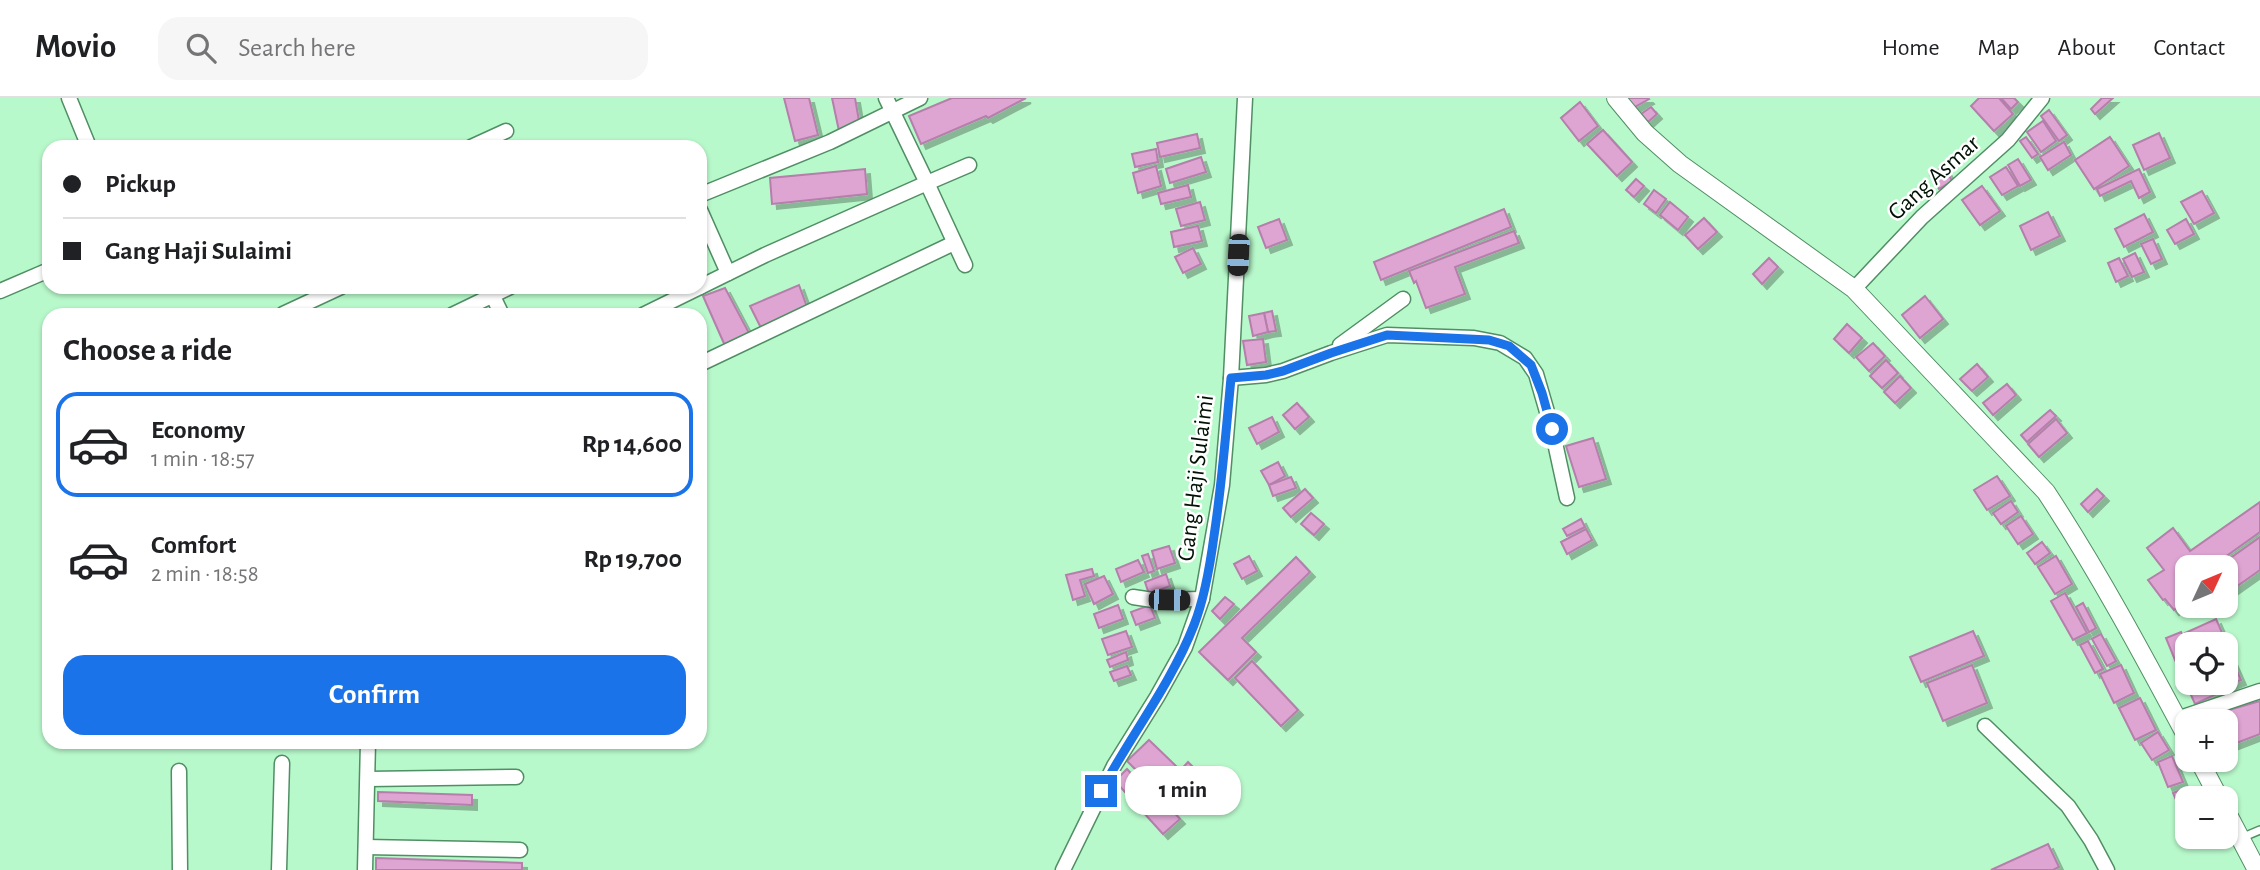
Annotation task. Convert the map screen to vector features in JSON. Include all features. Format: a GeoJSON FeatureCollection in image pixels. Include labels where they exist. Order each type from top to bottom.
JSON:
{"type":"FeatureCollection","features":[{"type":"Feature","properties":{"kind":"street"},"geometry":{"type":"LineString","coordinates":[[69,98],[86,140]]}},
{"type":"Feature","properties":{"kind":"street"},"geometry":{"type":"LineString","coordinates":[[886,98],[965,265]]}},
{"type":"Feature","properties":{"kind":"street"},"geometry":{"type":"LineString","coordinates":[[707,192],[839,138],[920,98]]}},
{"type":"Feature","properties":{"kind":"street","name":"Gang Haji Sulaimi"},"geometry":{"type":"LineString","coordinates":[[1063,870],[1114,766],[1185,647],[1202,599],[1222,485],[1231,378],[1245,98]]}},
{"type":"Feature","properties":{"kind":"street"},"geometry":{"type":"LineString","coordinates":[[1616,98],[1645,133],[1680,164],[1854,289],[2046,492],[2068,525],[2175,715]]}},
{"type":"Feature","properties":{"kind":"street","name":"Gang Asmar"},"geometry":{"type":"LineString","coordinates":[[1854,289],[1915,223],[2008,140],[2042,98]]}},
{"type":"Feature","properties":{"kind":"street"},"geometry":{"type":"LineString","coordinates":[[486,140],[506,131]]}},
{"type":"Feature","properties":{"kind":"street"},"geometry":{"type":"LineString","coordinates":[[707,284],[968,165]]}},
{"type":"Feature","properties":{"kind":"street"},"geometry":{"type":"LineString","coordinates":[[707,226],[728,273]]}},
{"type":"Feature","properties":{"kind":"street"},"geometry":{"type":"LineString","coordinates":[[707,361],[954,243]]}},
{"type":"Feature","properties":{"kind":"street"},"geometry":{"type":"LineString","coordinates":[[0,291],[42,273]]}},
{"type":"Feature","properties":{"kind":"street"},"geometry":{"type":"LineString","coordinates":[[296,308],[326,294]]}},
{"type":"Feature","properties":{"kind":"street"},"geometry":{"type":"LineString","coordinates":[[463,308],[486,294]]}},
{"type":"Feature","properties":{"kind":"street"},"geometry":{"type":"LineString","coordinates":[[657,308],[686,294]]}},
{"type":"Feature","properties":{"kind":"street"},"geometry":{"type":"LineString","coordinates":[[1331,353],[1403,299]]}},
{"type":"Feature","properties":{"kind":"street"},"geometry":{"type":"LineString","coordinates":[[1231,378],[1283,371],[1372,339],[1405,335],[1489,340],[1517,351],[1536,374],[1552,429],[1567,498]]}},
{"type":"Feature","properties":{"kind":"street"},"geometry":{"type":"LineString","coordinates":[[1133,597],[1153,600],[1202,599]]}},
{"type":"Feature","properties":{"kind":"street"},"geometry":{"type":"LineString","coordinates":[[2207,709],[2260,691]]}},
{"type":"Feature","properties":{"kind":"street"},"geometry":{"type":"LineString","coordinates":[[1985,726],[2068,806],[2107,870]]}},
{"type":"Feature","properties":{"kind":"street"},"geometry":{"type":"LineString","coordinates":[[365,870],[368,749]]}},
{"type":"Feature","properties":{"kind":"street"},"geometry":{"type":"LineString","coordinates":[[279,870],[282,763]]}},
{"type":"Feature","properties":{"kind":"street"},"geometry":{"type":"LineString","coordinates":[[178,771],[180,870]]}},
{"type":"Feature","properties":{"kind":"street"},"geometry":{"type":"LineString","coordinates":[[368,779],[516,777]]}},
{"type":"Feature","properties":{"kind":"street"},"geometry":{"type":"LineString","coordinates":[[2238,833],[2257,870]]}},
{"type":"Feature","properties":{"kind":"street"},"geometry":{"type":"LineString","coordinates":[[366,847],[520,850]]}},
{"type":"Feature","properties":{"kind":"lane"},"geometry":{"type":"LineString","coordinates":[[2241,838],[2260,830]]}},
{"type":"Feature","properties":{"kind":"building"},"geometry":{"type":"Polygon","coordinates":[[[784,98],[809,98],[818,135],[795,141],[784,98]]]}},
{"type":"Feature","properties":{"kind":"building"},"geometry":{"type":"Polygon","coordinates":[[[832,98],[855,98],[860,127],[839,131],[832,98]]]}},
{"type":"Feature","properties":{"kind":"building"},"geometry":{"type":"Polygon","coordinates":[[[952,98],[1026,98],[988,118],[986,116],[921,144],[909,116],[952,98]]]}},
{"type":"Feature","properties":{"kind":"building"},"geometry":{"type":"Polygon","coordinates":[[[1627,98],[1648,98],[1649,99],[1633,108],[1627,98]]]}},
{"type":"Feature","properties":{"kind":"building"},"geometry":{"type":"Polygon","coordinates":[[[1979,98],[1999,98],[2013,114],[1994,131],[1971,106],[1979,98]]]}},
{"type":"Feature","properties":{"kind":"building"},"geometry":{"type":"Polygon","coordinates":[[[2001,98],[2014,98],[2018,102],[2011,109],[2001,98]]]}},
{"type":"Feature","properties":{"kind":"building"},"geometry":{"type":"Polygon","coordinates":[[[2102,98],[2113,98],[2095,114],[2091,109],[2102,98]]]}},
{"type":"Feature","properties":{"kind":"building"},"geometry":{"type":"Polygon","coordinates":[[[1580,102],[1598,126],[1579,141],[1561,118],[1580,102]]]}},
{"type":"Feature","properties":{"kind":"building"},"geometry":{"type":"Polygon","coordinates":[[[1651,107],[1657,114],[1648,122],[1641,114],[1651,107]]]}},
{"type":"Feature","properties":{"kind":"building"},"geometry":{"type":"Polygon","coordinates":[[[2049,110],[2067,135],[2059,141],[2041,116],[2049,110]]]}},
{"type":"Feature","properties":{"kind":"building"},"geometry":{"type":"Polygon","coordinates":[[[2043,121],[2056,141],[2041,152],[2027,132],[2043,121]]]}},
{"type":"Feature","properties":{"kind":"building"},"geometry":{"type":"Polygon","coordinates":[[[1603,130],[1632,162],[1617,176],[1587,144],[1603,130]]]}},
{"type":"Feature","properties":{"kind":"building"},"geometry":{"type":"Polygon","coordinates":[[[2159,133],[2170,158],[2144,170],[2133,145],[2159,133]]]}},
{"type":"Feature","properties":{"kind":"building"},"geometry":{"type":"Polygon","coordinates":[[[1197,134],[1200,148],[1160,157],[1157,143],[1197,134]]]}},
{"type":"Feature","properties":{"kind":"building"},"geometry":{"type":"Polygon","coordinates":[[[2026,137],[2038,154],[2032,158],[2020,141],[2026,137]]]}},
{"type":"Feature","properties":{"kind":"building"},"geometry":{"type":"Polygon","coordinates":[[[2110,137],[2129,166],[2094,189],[2075,160],[2110,137]]]}},
{"type":"Feature","properties":{"kind":"building"},"geometry":{"type":"Polygon","coordinates":[[[2064,142],[2071,155],[2048,170],[2040,157],[2064,142]]]}},
{"type":"Feature","properties":{"kind":"building"},"geometry":{"type":"Polygon","coordinates":[[[1156,149],[1158,162],[1135,167],[1132,154],[1156,149]]]}},
{"type":"Feature","properties":{"kind":"building"},"geometry":{"type":"Polygon","coordinates":[[[1201,157],[1206,172],[1170,183],[1166,169],[1201,157]]]}},
{"type":"Feature","properties":{"kind":"building"},"geometry":{"type":"Polygon","coordinates":[[[2018,159],[2031,180],[2020,186],[2008,165],[2018,159]]]}},
{"type":"Feature","properties":{"kind":"building"},"geometry":{"type":"Polygon","coordinates":[[[1156,166],[1161,186],[1138,193],[1133,173],[1156,166]]]}},
{"type":"Feature","properties":{"kind":"building"},"geometry":{"type":"Polygon","coordinates":[[[1944,166],[1952,181],[1939,189],[1930,175],[1944,166]]]}},
{"type":"Feature","properties":{"kind":"building"},"geometry":{"type":"Polygon","coordinates":[[[2006,167],[2018,186],[2002,195],[1990,177],[2006,167]]]}},
{"type":"Feature","properties":{"kind":"building"},"geometry":{"type":"Polygon","coordinates":[[[865,169],[867,194],[772,204],[770,178],[865,169]]]}},
{"type":"Feature","properties":{"kind":"building"},"geometry":{"type":"Polygon","coordinates":[[[2139,169],[2150,192],[2139,198],[2131,181],[2100,196],[2097,189],[2139,169]]]}},
{"type":"Feature","properties":{"kind":"building"},"geometry":{"type":"Polygon","coordinates":[[[1636,179],[1644,186],[1634,197],[1626,190],[1636,179]]]}},
{"type":"Feature","properties":{"kind":"building"},"geometry":{"type":"Polygon","coordinates":[[[1188,185],[1191,197],[1161,204],[1158,193],[1188,185]]]}},
{"type":"Feature","properties":{"kind":"building"},"geometry":{"type":"Polygon","coordinates":[[[1982,186],[2000,211],[1980,225],[1962,200],[1982,186]]]}},
{"type":"Feature","properties":{"kind":"building"},"geometry":{"type":"Polygon","coordinates":[[[1654,190],[1666,199],[1656,213],[1644,204],[1654,190]]]}},
{"type":"Feature","properties":{"kind":"building"},"geometry":{"type":"Polygon","coordinates":[[[2202,191],[2214,213],[2194,224],[2181,202],[2202,191]]]}},
{"type":"Feature","properties":{"kind":"building"},"geometry":{"type":"Polygon","coordinates":[[[1200,202],[1205,220],[1181,226],[1176,209],[1200,202]]]}},
{"type":"Feature","properties":{"kind":"building"},"geometry":{"type":"Polygon","coordinates":[[[1670,202],[1688,217],[1678,230],[1660,215],[1670,202]]]}},
{"type":"Feature","properties":{"kind":"building"},"geometry":{"type":"Polygon","coordinates":[[[1504,209],[1511,227],[1381,280],[1374,262],[1504,209]]]}},
{"type":"Feature","properties":{"kind":"building"},"geometry":{"type":"Polygon","coordinates":[[[2048,212],[2060,236],[2031,250],[2020,226],[2048,212]]]}},
{"type":"Feature","properties":{"kind":"building"},"geometry":{"type":"Polygon","coordinates":[[[2144,214],[2153,232],[2124,247],[2115,229],[2144,214]]]}},
{"type":"Feature","properties":{"kind":"building"},"geometry":{"type":"Polygon","coordinates":[[[1704,218],[1717,232],[1698,249],[1685,235],[1704,218]]]}},
{"type":"Feature","properties":{"kind":"building"},"geometry":{"type":"Polygon","coordinates":[[[1279,219],[1287,240],[1266,248],[1258,227],[1279,219]]]}},
{"type":"Feature","properties":{"kind":"building"},"geometry":{"type":"Polygon","coordinates":[[[2186,219],[2194,234],[2175,244],[2167,230],[2186,219]]]}},
{"type":"Feature","properties":{"kind":"building"},"geometry":{"type":"Polygon","coordinates":[[[1198,226],[1202,241],[1174,247],[1171,232],[1198,226]]]}},
{"type":"Feature","properties":{"kind":"building"},"geometry":{"type":"Polygon","coordinates":[[[1514,231],[1519,243],[1455,267],[1465,294],[1426,308],[1416,281],[1414,283],[1409,271],[1514,231]]]}},
{"type":"Feature","properties":{"kind":"building"},"geometry":{"type":"Polygon","coordinates":[[[2153,239],[2162,259],[2151,264],[2141,244],[2153,239]]]}},
{"type":"Feature","properties":{"kind":"building"},"geometry":{"type":"Polygon","coordinates":[[[1193,248],[1201,264],[1183,273],[1175,257],[1193,248]]]}},
{"type":"Feature","properties":{"kind":"building"},"geometry":{"type":"Polygon","coordinates":[[[2135,253],[2144,272],[2132,277],[2123,259],[2135,253]]]}},
{"type":"Feature","properties":{"kind":"building"},"geometry":{"type":"Polygon","coordinates":[[[1769,258],[1778,267],[1762,284],[1753,274],[1769,258]]]}},
{"type":"Feature","properties":{"kind":"building"},"geometry":{"type":"Polygon","coordinates":[[[2119,258],[2128,276],[2116,282],[2108,263],[2119,258]]]}},
{"type":"Feature","properties":{"kind":"building"},"geometry":{"type":"Polygon","coordinates":[[[799,285],[808,310],[761,328],[750,306],[799,285]]]}},
{"type":"Feature","properties":{"kind":"building"},"geometry":{"type":"Polygon","coordinates":[[[725,288],[750,335],[726,348],[703,296],[725,288]]]}},
{"type":"Feature","properties":{"kind":"building"},"geometry":{"type":"Polygon","coordinates":[[[1925,296],[1943,319],[1920,338],[1902,315],[1925,296]]]}},
{"type":"Feature","properties":{"kind":"building"},"geometry":{"type":"Polygon","coordinates":[[[1272,311],[1276,331],[1268,332],[1264,313],[1272,311]]]}},
{"type":"Feature","properties":{"kind":"building"},"geometry":{"type":"Polygon","coordinates":[[[1264,313],[1268,332],[1253,336],[1249,316],[1264,313]]]}},
{"type":"Feature","properties":{"kind":"building"},"geometry":{"type":"Polygon","coordinates":[[[1847,324],[1862,338],[1849,353],[1834,339],[1847,324]]]}},
{"type":"Feature","properties":{"kind":"building"},"geometry":{"type":"Polygon","coordinates":[[[1263,339],[1266,362],[1247,365],[1243,341],[1263,339]]]}},
{"type":"Feature","properties":{"kind":"building"},"geometry":{"type":"Polygon","coordinates":[[[1873,343],[1885,356],[1869,371],[1856,357],[1873,343]]]}},
{"type":"Feature","properties":{"kind":"building"},"geometry":{"type":"Polygon","coordinates":[[[1886,360],[1898,373],[1882,388],[1870,376],[1886,360]]]}},
{"type":"Feature","properties":{"kind":"building"},"geometry":{"type":"Polygon","coordinates":[[[1977,364],[1988,377],[1972,391],[1960,379],[1977,364]]]}},
{"type":"Feature","properties":{"kind":"building"},"geometry":{"type":"Polygon","coordinates":[[[1900,376],[1911,388],[1895,403],[1884,392],[1900,376]]]}},
{"type":"Feature","properties":{"kind":"building"},"geometry":{"type":"Polygon","coordinates":[[[2007,384],[2016,395],[1993,415],[1983,403],[2007,384]]]}},
{"type":"Feature","properties":{"kind":"building"},"geometry":{"type":"Polygon","coordinates":[[[1297,403],[1309,417],[1295,429],[1283,415],[1297,403]]]}},
{"type":"Feature","properties":{"kind":"building"},"geometry":{"type":"Polygon","coordinates":[[[2050,410],[2056,416],[2027,442],[2021,435],[2050,410]]]}},
{"type":"Feature","properties":{"kind":"building"},"geometry":{"type":"Polygon","coordinates":[[[1272,417],[1279,432],[1257,444],[1249,428],[1272,417]]]}},
{"type":"Feature","properties":{"kind":"building"},"geometry":{"type":"Polygon","coordinates":[[[2056,419],[2067,433],[2039,457],[2028,444],[2056,419]]]}},
{"type":"Feature","properties":{"kind":"building"},"geometry":{"type":"Polygon","coordinates":[[[1593,438],[1606,479],[1579,487],[1566,446],[1593,438]]]}},
{"type":"Feature","properties":{"kind":"building"},"geometry":{"type":"Polygon","coordinates":[[[1278,462],[1285,476],[1269,485],[1261,471],[1278,462]]]}},
{"type":"Feature","properties":{"kind":"building"},"geometry":{"type":"Polygon","coordinates":[[[1997,476],[2010,496],[1987,510],[1974,490],[1997,476]]]}},
{"type":"Feature","properties":{"kind":"building"},"geometry":{"type":"Polygon","coordinates":[[[1291,477],[1296,488],[1273,496],[1269,485],[1291,477]]]}},
{"type":"Feature","properties":{"kind":"building"},"geometry":{"type":"Polygon","coordinates":[[[1305,489],[1313,498],[1291,517],[1283,508],[1305,489]]]}},
{"type":"Feature","properties":{"kind":"building"},"geometry":{"type":"Polygon","coordinates":[[[2097,489],[2104,496],[2088,512],[2081,504],[2097,489]]]}},
{"type":"Feature","properties":{"kind":"building"},"geometry":{"type":"Polygon","coordinates":[[[2011,501],[2018,512],[2001,524],[1993,513],[2011,501]]]}},
{"type":"Feature","properties":{"kind":"building"},"geometry":{"type":"Polygon","coordinates":[[[2260,502],[2260,532],[2228,555],[2175,555],[2174,610],[2148,580],[2164,570],[2147,548],[2173,528],[2190,551],[2260,502]]]}},
{"type":"Feature","properties":{"kind":"building"},"geometry":{"type":"Polygon","coordinates":[[[1311,513],[1324,524],[1314,535],[1301,524],[1311,513]]]}},
{"type":"Feature","properties":{"kind":"building"},"geometry":{"type":"Polygon","coordinates":[[[2021,516],[2033,534],[2018,544],[2006,526],[2021,516]]]}},
{"type":"Feature","properties":{"kind":"building"},"geometry":{"type":"Polygon","coordinates":[[[1581,519],[1585,527],[1567,536],[1563,529],[1581,519]]]}},
{"type":"Feature","properties":{"kind":"building"},"geometry":{"type":"Polygon","coordinates":[[[1586,529],[1592,540],[1567,554],[1561,542],[1586,529]]]}},
{"type":"Feature","properties":{"kind":"building"},"geometry":{"type":"Polygon","coordinates":[[[2260,537],[2260,570],[2238,586],[2238,555],[2235,555],[2260,537]]]}},
{"type":"Feature","properties":{"kind":"building"},"geometry":{"type":"Polygon","coordinates":[[[2042,542],[2050,553],[2035,564],[2027,553],[2042,542]]]}},
{"type":"Feature","properties":{"kind":"building"},"geometry":{"type":"Polygon","coordinates":[[[1169,546],[1175,563],[1157,569],[1152,551],[1169,546]]]}},
{"type":"Feature","properties":{"kind":"building"},"geometry":{"type":"Polygon","coordinates":[[[1148,554],[1154,571],[1148,573],[1142,556],[1148,554]]]}},
{"type":"Feature","properties":{"kind":"building"},"geometry":{"type":"Polygon","coordinates":[[[1249,556],[1257,571],[1242,579],[1234,564],[1249,556]]]}},
{"type":"Feature","properties":{"kind":"building"},"geometry":{"type":"Polygon","coordinates":[[[2056,556],[2072,584],[2055,594],[2038,567],[2056,556]]]}},
{"type":"Feature","properties":{"kind":"building"},"geometry":{"type":"Polygon","coordinates":[[[1296,557],[1310,572],[1242,638],[1256,652],[1228,680],[1199,652],[1296,557]]]}},
{"type":"Feature","properties":{"kind":"building"},"geometry":{"type":"Polygon","coordinates":[[[1138,560],[1144,572],[1121,582],[1116,569],[1138,560]]]}},
{"type":"Feature","properties":{"kind":"building"},"geometry":{"type":"Polygon","coordinates":[[[1092,569],[1094,576],[1080,580],[1085,596],[1073,600],[1066,575],[1092,569]]]}},
{"type":"Feature","properties":{"kind":"building"},"geometry":{"type":"Polygon","coordinates":[[[1166,574],[1170,586],[1149,594],[1145,582],[1166,574]]]}},
{"type":"Feature","properties":{"kind":"building"},"geometry":{"type":"Polygon","coordinates":[[[1104,576],[1113,594],[1094,604],[1085,584],[1104,576]]]}},
{"type":"Feature","properties":{"kind":"building"},"geometry":{"type":"Polygon","coordinates":[[[2065,593],[2087,633],[2073,640],[2051,601],[2065,593]]]}},
{"type":"Feature","properties":{"kind":"building"},"geometry":{"type":"Polygon","coordinates":[[[1225,597],[1234,604],[1220,619],[1212,611],[1225,597]]]}},
{"type":"Feature","properties":{"kind":"building"},"geometry":{"type":"Polygon","coordinates":[[[2083,603],[2096,628],[2089,632],[2076,607],[2083,603]]]}},
{"type":"Feature","properties":{"kind":"building"},"geometry":{"type":"Polygon","coordinates":[[[1118,605],[1123,619],[1099,628],[1094,614],[1118,605]]]}},
{"type":"Feature","properties":{"kind":"building"},"geometry":{"type":"Polygon","coordinates":[[[1150,605],[1155,618],[1136,625],[1131,612],[1150,605]]]}},
{"type":"Feature","properties":{"kind":"building"},"geometry":{"type":"Polygon","coordinates":[[[2216,619],[2222,632],[2187,632],[2216,619]]]}},
{"type":"Feature","properties":{"kind":"building"},"geometry":{"type":"Polygon","coordinates":[[[1126,631],[1132,647],[1108,655],[1102,639],[1126,631]]]}},
{"type":"Feature","properties":{"kind":"building"},"geometry":{"type":"Polygon","coordinates":[[[1973,631],[1984,656],[1921,682],[1910,657],[1973,631]]]}},
{"type":"Feature","properties":{"kind":"building"},"geometry":{"type":"Polygon","coordinates":[[[2101,634],[2116,661],[2107,666],[2092,639],[2101,634]]]}},
{"type":"Feature","properties":{"kind":"building"},"geometry":{"type":"Polygon","coordinates":[[[2175,634],[2175,660],[2166,638],[2175,634]]]}},
{"type":"Feature","properties":{"kind":"building"},"geometry":{"type":"Polygon","coordinates":[[[2088,641],[2103,669],[2095,673],[2080,645],[2088,641]]]}},
{"type":"Feature","properties":{"kind":"building"},"geometry":{"type":"Polygon","coordinates":[[[1126,652],[1128,660],[1110,667],[1107,660],[1126,652]]]}},
{"type":"Feature","properties":{"kind":"building"},"geometry":{"type":"Polygon","coordinates":[[[1252,661],[1298,710],[1281,726],[1235,678],[1252,661]]]}},
{"type":"Feature","properties":{"kind":"building"},"geometry":{"type":"Polygon","coordinates":[[[1972,665],[1987,703],[1943,721],[1927,683],[1972,665]]]}},
{"type":"Feature","properties":{"kind":"building"},"geometry":{"type":"Polygon","coordinates":[[[2121,665],[2134,693],[2114,703],[2100,674],[2121,665]]]}},
{"type":"Feature","properties":{"kind":"building"},"geometry":{"type":"Polygon","coordinates":[[[1127,666],[1131,675],[1114,681],[1110,672],[1127,666]]]}},
{"type":"Feature","properties":{"kind":"building"},"geometry":{"type":"Polygon","coordinates":[[[2191,695],[2214,695],[2195,704],[2191,695]]]}},
{"type":"Feature","properties":{"kind":"building"},"geometry":{"type":"Polygon","coordinates":[[[2140,698],[2156,730],[2135,740],[2119,708],[2140,698]]]}},
{"type":"Feature","properties":{"kind":"building"},"geometry":{"type":"Polygon","coordinates":[[[2260,701],[2260,734],[2238,742],[2238,709],[2232,709],[2260,701]]]}},
{"type":"Feature","properties":{"kind":"building"},"geometry":{"type":"Polygon","coordinates":[[[2158,732],[2169,750],[2152,760],[2141,743],[2158,732]]]}},
{"type":"Feature","properties":{"kind":"building"},"geometry":{"type":"Polygon","coordinates":[[[1149,740],[1178,768],[1156,790],[1127,761],[1149,740]]]}},
{"type":"Feature","properties":{"kind":"building"},"geometry":{"type":"Polygon","coordinates":[[[2172,756],[2175,772],[2179,772],[2183,782],[2168,787],[2158,762],[2172,756]]]}},
{"type":"Feature","properties":{"kind":"building"},"geometry":{"type":"Polygon","coordinates":[[[1188,762],[1200,774],[1180,795],[1168,784],[1188,762]]]}},
{"type":"Feature","properties":{"kind":"building"},"geometry":{"type":"Polygon","coordinates":[[[1127,769],[1146,790],[1134,802],[1115,781],[1127,769]]]}},
{"type":"Feature","properties":{"kind":"building"},"geometry":{"type":"Polygon","coordinates":[[[378,792],[472,795],[472,805],[378,801],[378,792]]]}},
{"type":"Feature","properties":{"kind":"building"},"geometry":{"type":"Polygon","coordinates":[[[1160,797],[1180,819],[1163,834],[1143,812],[1160,797]]]}},
{"type":"Feature","properties":{"kind":"building"},"geometry":{"type":"Polygon","coordinates":[[[2048,844],[2059,867],[2053,870],[1991,870],[2048,844]]]}},
{"type":"Feature","properties":{"kind":"building"},"geometry":{"type":"Polygon","coordinates":[[[376,858],[522,863],[522,870],[376,870],[376,858]]]}},
{"type":"Feature","properties":{"kind":"route"},"geometry":{"type":"LineString","coordinates":[[1101,791],[1185,647],[1195,622],[1208,573],[1216,526],[1231,378],[1283,371],[1387,335],[1430,335],[1489,340],[1509,346],[1531,365],[1552,429]]}}]}
